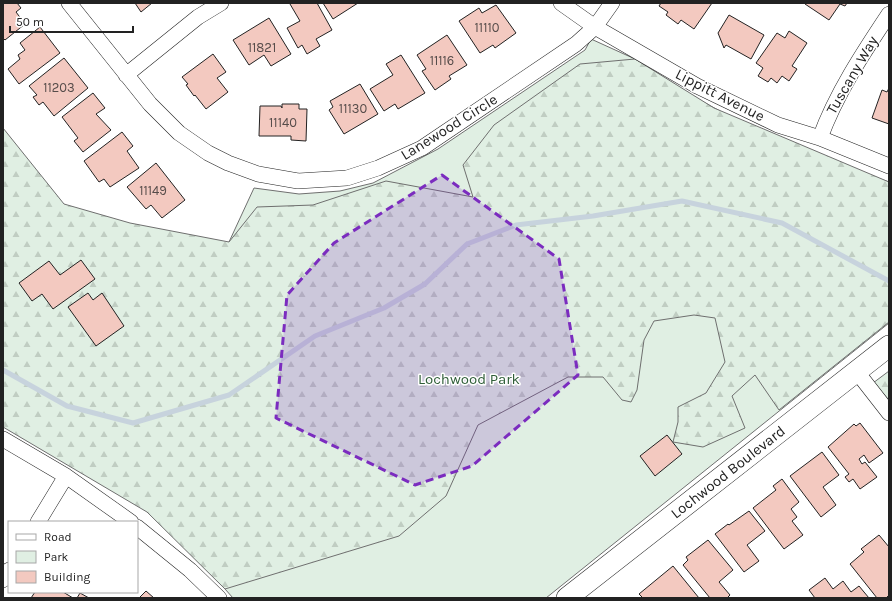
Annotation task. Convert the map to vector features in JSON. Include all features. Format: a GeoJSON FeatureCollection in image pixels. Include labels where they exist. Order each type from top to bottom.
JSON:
{"type":"FeatureCollection","features":[{"type":"Feature","properties":{"kind":"street","name":"Lanewood Circle"},"geometry":{"type":"LineString","coordinates":[[69,3],[150,104],[179,132],[208,153],[228,163],[258,174],[298,181],[346,178],[378,168],[422,148],[576,44],[595,27],[612,3]]}},
{"type":"Feature","properties":{"kind":"street"},"geometry":{"type":"LineString","coordinates":[[126,75],[198,17],[221,3]]}},
{"type":"Feature","properties":{"kind":"street","name":"Lippitt Avenue"},"geometry":{"type":"LineString","coordinates":[[561,3],[595,27],[697,86],[778,125],[820,138],[889,166]]}},
{"type":"Feature","properties":{"kind":"street","name":"Tuscany Way"},"geometry":{"type":"LineString","coordinates":[[820,138],[829,113],[860,59],[889,14]]}},
{"type":"Feature","properties":{"kind":"street","name":"Lochwood Boulevard"},"geometry":{"type":"LineString","coordinates":[[567,598],[889,346]]}},
{"type":"Feature","properties":{"kind":"street"},"geometry":{"type":"LineString","coordinates":[[857,372],[889,413]]}},
{"type":"Feature","properties":{"kind":"street"},"geometry":{"type":"LineString","coordinates":[[3,439],[66,476],[130,521]]}},
{"type":"Feature","properties":{"kind":"street"},"geometry":{"type":"LineString","coordinates":[[39,521],[66,476]]}},
{"type":"Feature","properties":{"kind":"street"},"geometry":{"type":"LineString","coordinates":[[138,528],[190,570],[219,598]]}},
{"type":"Feature","properties":{"kind":"highlighted area"},"geometry":{"type":"Polygon","coordinates":[[[442,175],[559,259],[578,375],[472,466],[415,485],[276,418],[287,295],[334,243],[442,175]]]}},
{"type":"Feature","properties":{"kind":"green space","name":"Lochwood Park"},"geometry":{"type":"Polygon","coordinates":[[[591,39],[635,59],[696,98],[777,142],[889,182],[889,323],[546,598],[233,598],[225,589],[229,242],[254,188],[299,194],[340,191],[373,183],[438,149],[585,50],[591,39]]]}},
{"type":"Feature","properties":{"kind":"green space","name":"Lochwood Park"},"geometry":{"type":"Polygon","coordinates":[[[635,59],[714,108],[889,182],[889,322],[779,410],[755,375],[732,396],[745,428],[703,447],[673,442],[678,422],[678,407],[706,393],[725,362],[715,318],[694,315],[654,321],[644,340],[637,390],[631,402],[622,400],[603,377],[568,377],[478,425],[446,496],[399,536],[225,589],[147,512],[3,427],[3,128],[64,204],[130,223],[229,242],[257,207],[313,205],[386,181],[473,197],[463,165],[494,125],[580,64],[635,59]]]}},
{"type":"Feature","properties":{"kind":"green space"},"geometry":{"type":"Polygon","coordinates":[[[889,371],[889,400],[873,383],[889,371]]]}},
{"type":"Feature","properties":{"kind":"building"},"geometry":{"type":"Polygon","coordinates":[[[3,3],[17,3],[21,8],[16,12],[25,24],[5,40],[3,38],[3,3]]]}},
{"type":"Feature","properties":{"kind":"building"},"geometry":{"type":"Polygon","coordinates":[[[135,3],[152,3],[141,12],[135,3]]]}},
{"type":"Feature","properties":{"kind":"building"},"geometry":{"type":"Polygon","coordinates":[[[317,3],[332,30],[316,39],[320,46],[307,54],[302,45],[298,48],[287,28],[300,21],[290,4],[317,3]]]}},
{"type":"Feature","properties":{"kind":"building"},"geometry":{"type":"Polygon","coordinates":[[[323,3],[358,3],[333,19],[323,3]]]}},
{"type":"Feature","properties":{"kind":"building"},"geometry":{"type":"Polygon","coordinates":[[[661,3],[712,3],[694,29],[681,20],[678,24],[666,15],[668,12],[659,6],[661,3]]]}},
{"type":"Feature","properties":{"kind":"building"},"geometry":{"type":"Polygon","coordinates":[[[847,3],[845,6],[840,4],[829,20],[805,4],[847,3]]]}},
{"type":"Feature","properties":{"kind":"building"},"geometry":{"type":"Polygon","coordinates":[[[496,5],[516,33],[495,48],[493,45],[480,53],[459,21],[479,8],[482,13],[496,5]]]}},
{"type":"Feature","properties":{"kind":"building"},"geometry":{"type":"Polygon","coordinates":[[[729,15],[764,35],[751,59],[726,45],[724,48],[718,33],[729,15]]]}},
{"type":"Feature","properties":{"kind":"building"},"geometry":{"type":"Polygon","coordinates":[[[269,18],[291,54],[271,66],[264,55],[249,65],[233,40],[269,18]]]}},
{"type":"Feature","properties":{"kind":"building"},"geometry":{"type":"Polygon","coordinates":[[[40,27],[60,53],[19,84],[8,69],[20,59],[18,55],[25,50],[20,43],[40,27]]]}},
{"type":"Feature","properties":{"kind":"building"},"geometry":{"type":"Polygon","coordinates":[[[789,31],[807,43],[792,66],[797,69],[789,81],[782,76],[777,83],[771,78],[768,82],[758,76],[763,68],[756,63],[777,33],[785,38],[789,31]]]}},
{"type":"Feature","properties":{"kind":"building"},"geometry":{"type":"Polygon","coordinates":[[[447,35],[467,65],[449,76],[451,79],[435,90],[422,71],[426,69],[417,55],[447,35]]]}},
{"type":"Feature","properties":{"kind":"building"},"geometry":{"type":"Polygon","coordinates":[[[213,54],[226,72],[217,78],[228,92],[206,109],[195,95],[194,96],[186,85],[188,84],[182,77],[213,54]]]}},
{"type":"Feature","properties":{"kind":"building"},"geometry":{"type":"Polygon","coordinates":[[[401,55],[425,93],[398,109],[395,104],[384,111],[370,89],[393,75],[386,64],[401,55]]]}},
{"type":"Feature","properties":{"kind":"building"},"geometry":{"type":"Polygon","coordinates":[[[64,58],[88,88],[54,116],[43,102],[39,105],[33,97],[37,95],[29,86],[64,58]]]}},
{"type":"Feature","properties":{"kind":"building"},"geometry":{"type":"Polygon","coordinates":[[[360,84],[378,114],[344,134],[329,110],[333,107],[330,101],[360,84]]]}},
{"type":"Feature","properties":{"kind":"building"},"geometry":{"type":"Polygon","coordinates":[[[889,88],[889,124],[872,118],[882,90],[887,92],[889,88]]]}},
{"type":"Feature","properties":{"kind":"building"},"geometry":{"type":"Polygon","coordinates":[[[93,93],[105,108],[96,114],[111,130],[83,152],[74,141],[78,138],[62,117],[93,93]]]}},
{"type":"Feature","properties":{"kind":"building"},"geometry":{"type":"Polygon","coordinates":[[[282,104],[299,104],[299,109],[307,109],[306,141],[291,140],[291,136],[259,136],[260,106],[281,106],[282,108],[282,104]]]}},
{"type":"Feature","properties":{"kind":"building"},"geometry":{"type":"Polygon","coordinates":[[[122,132],[133,146],[127,151],[139,168],[110,187],[104,179],[99,182],[84,161],[122,132]]]}},
{"type":"Feature","properties":{"kind":"building"},"geometry":{"type":"Polygon","coordinates":[[[156,163],[185,200],[162,218],[151,205],[146,209],[127,187],[156,163]]]}},
{"type":"Feature","properties":{"kind":"building"},"geometry":{"type":"Polygon","coordinates":[[[81,260],[95,279],[53,309],[42,294],[32,301],[19,283],[49,261],[60,275],[81,260]]]}},
{"type":"Feature","properties":{"kind":"building"},"geometry":{"type":"Polygon","coordinates":[[[88,293],[93,300],[102,293],[124,326],[96,346],[68,307],[88,293]]]}},
{"type":"Feature","properties":{"kind":"building"},"geometry":{"type":"Polygon","coordinates":[[[860,423],[883,453],[869,463],[864,455],[859,459],[862,464],[865,462],[877,477],[860,489],[853,479],[849,482],[845,477],[849,474],[828,447],[854,424],[856,426],[860,423]]]}},
{"type":"Feature","properties":{"kind":"building"},"geometry":{"type":"Polygon","coordinates":[[[667,435],[682,454],[655,476],[640,456],[667,435]]]}},
{"type":"Feature","properties":{"kind":"building"},"geometry":{"type":"Polygon","coordinates":[[[822,452],[839,475],[823,487],[836,505],[821,517],[790,476],[822,452]]]}},
{"type":"Feature","properties":{"kind":"building"},"geometry":{"type":"Polygon","coordinates":[[[782,479],[799,502],[791,509],[797,517],[792,521],[803,535],[784,549],[753,508],[776,490],[773,486],[782,479]]]}},
{"type":"Feature","properties":{"kind":"building"},"geometry":{"type":"Polygon","coordinates":[[[749,511],[765,531],[747,545],[759,561],[744,572],[715,534],[749,511]]]}},
{"type":"Feature","properties":{"kind":"building"},"geometry":{"type":"Polygon","coordinates":[[[879,535],[889,547],[889,595],[886,598],[877,598],[850,564],[864,552],[861,549],[879,535]]]}},
{"type":"Feature","properties":{"kind":"building"},"geometry":{"type":"Polygon","coordinates":[[[708,540],[733,570],[719,582],[730,595],[727,598],[710,598],[683,565],[688,560],[686,557],[708,540]]]}},
{"type":"Feature","properties":{"kind":"building"},"geometry":{"type":"Polygon","coordinates":[[[673,566],[699,598],[643,598],[639,594],[673,566]]]}},
{"type":"Feature","properties":{"kind":"building"},"geometry":{"type":"Polygon","coordinates":[[[825,578],[833,589],[843,581],[851,592],[859,586],[869,598],[815,598],[809,590],[825,578]]]}},
{"type":"Feature","properties":{"kind":"building"},"geometry":{"type":"Polygon","coordinates":[[[146,591],[154,598],[139,598],[146,591]]]}},
{"type":"Feature","properties":{"kind":"building"},"geometry":{"type":"Polygon","coordinates":[[[34,593],[65,593],[73,598],[31,598],[34,593]]]}},
{"type":"Feature","properties":{"kind":"building"},"geometry":{"type":"Polygon","coordinates":[[[80,593],[89,598],[77,598],[80,593]]]}},
{"type":"Feature","properties":{"kind":"waterway"},"geometry":{"type":"LineString","coordinates":[[3,370],[67,406],[133,423],[229,395],[315,336],[384,308],[425,284],[467,244],[516,225],[593,216],[682,201],[782,223],[889,281]]}}]}
